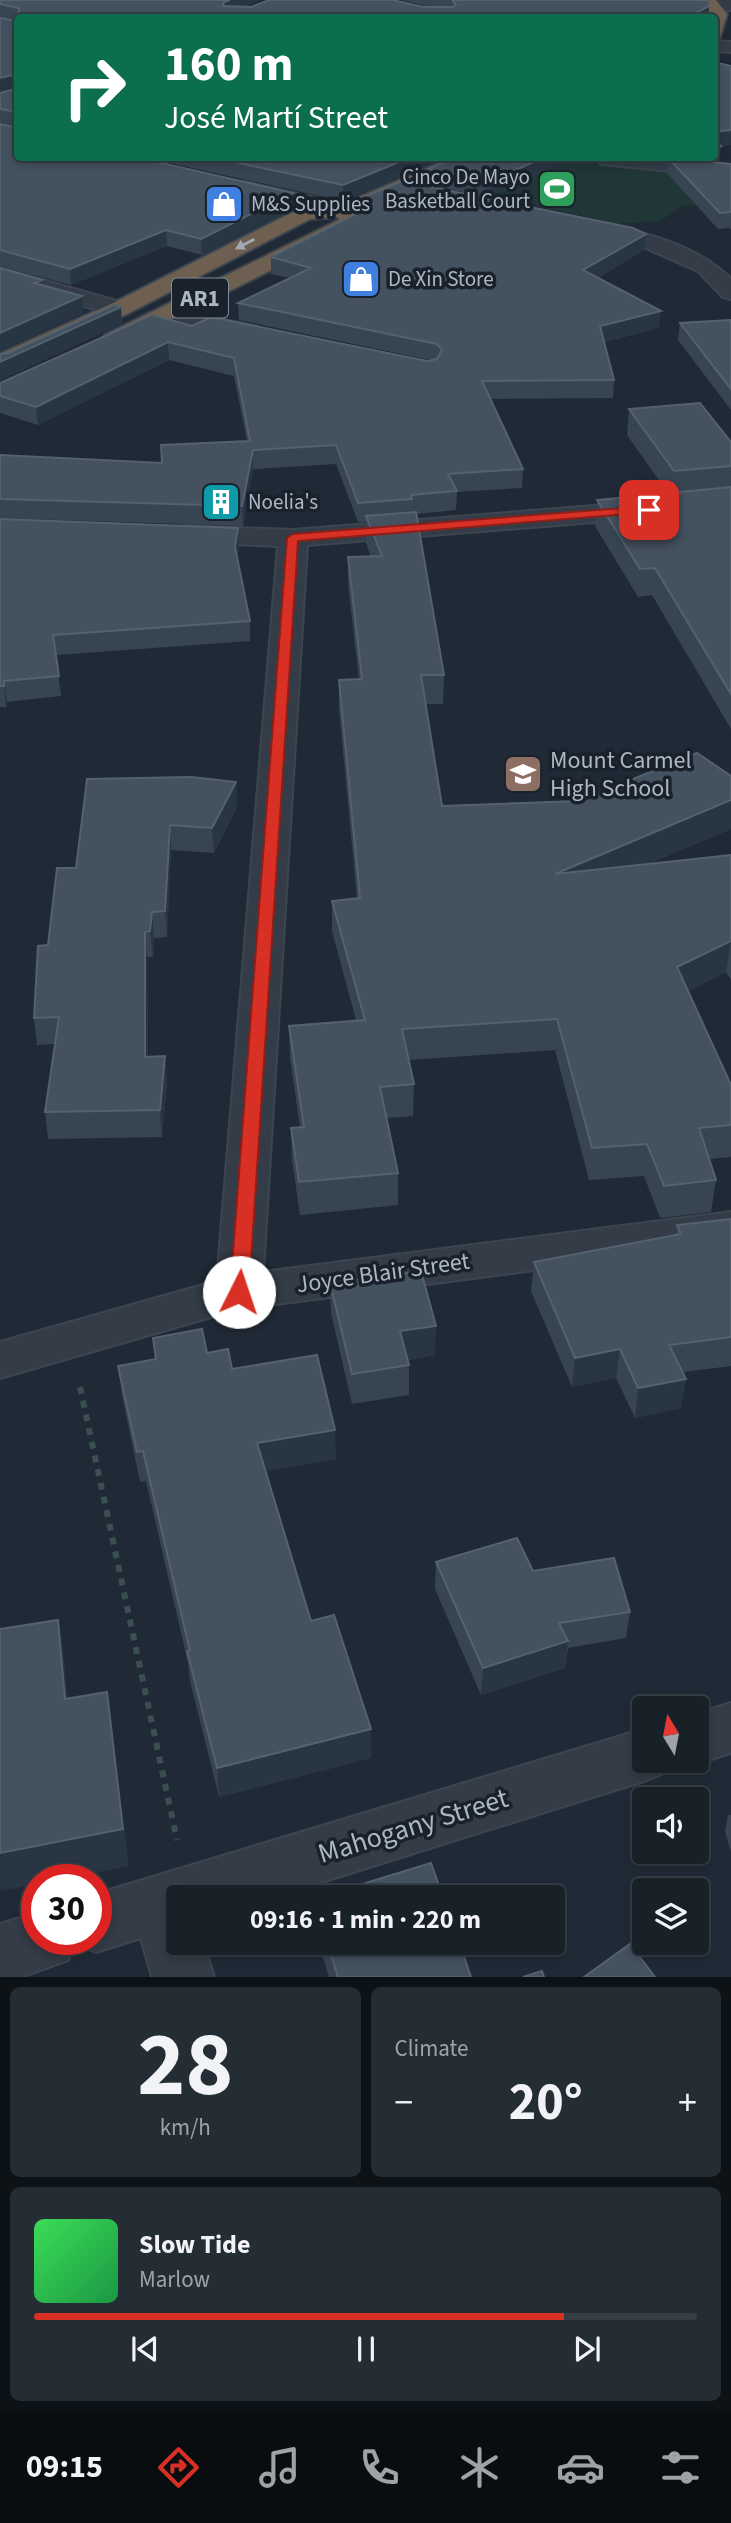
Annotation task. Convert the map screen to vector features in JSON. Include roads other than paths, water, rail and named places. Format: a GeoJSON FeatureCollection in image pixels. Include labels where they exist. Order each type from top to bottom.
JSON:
{"type":"FeatureCollection","features":[{"type":"Feature","properties":{"kind":"highway","name":"AR1"},"geometry":{"type":"LineString","coordinates":[[0,363],[119,309],[306,213],[346,210],[459,161]]}},
{"type":"Feature","properties":{"kind":"highway","name":"AR1"},"geometry":{"type":"LineString","coordinates":[[95,348],[350,223],[346,210]]}},
{"type":"Feature","properties":{"kind":"street"},"geometry":{"type":"LineString","coordinates":[[632,161],[731,171]]}},
{"type":"Feature","properties":{"kind":"street"},"geometry":{"type":"LineString","coordinates":[[218,182],[346,210]]}},
{"type":"Feature","properties":{"kind":"street"},"geometry":{"type":"LineString","coordinates":[[397,187],[438,195]]}},
{"type":"Feature","properties":{"kind":"street"},"geometry":{"type":"LineString","coordinates":[[571,223],[638,237],[706,266],[731,292]]}},
{"type":"Feature","properties":{"kind":"street"},"geometry":{"type":"LineString","coordinates":[[0,275],[119,309]]}},
{"type":"Feature","properties":{"kind":"street"},"geometry":{"type":"LineString","coordinates":[[166,315],[271,337]]}},
{"type":"Feature","properties":{"kind":"street"},"geometry":{"type":"LineString","coordinates":[[153,533],[293,538],[731,503]]}},
{"type":"Feature","properties":{"kind":"street"},"geometry":{"type":"LineString","coordinates":[[239,1292],[293,538]]}},
{"type":"Feature","properties":{"kind":"street","name":"Joyce Blair Street"},"geometry":{"type":"LineString","coordinates":[[0,1360],[239,1292],[731,1227]]}},
{"type":"Feature","properties":{"kind":"street"},"geometry":{"type":"LineString","coordinates":[[709,1735],[731,1728]]}},
{"type":"Feature","properties":{"kind":"street","name":"Mahogany Street"},"geometry":{"type":"LineString","coordinates":[[220,1885],[632,1759]]}},
{"type":"Feature","properties":{"kind":"street","name":"Mahogany Street"},"geometry":{"type":"LineString","coordinates":[[112,1918],[166,1902]]}},
{"type":"Feature","properties":{"kind":"street"},"geometry":{"type":"LineString","coordinates":[[0,1954],[21,1947]]}},
{"type":"Feature","properties":{"kind":"street"},"geometry":{"type":"LineString","coordinates":[[182,1955],[183,1977]]}},
{"type":"Feature","properties":{"kind":"waterway"},"geometry":{"type":"LineString","coordinates":[[718,63],[731,65]]}},
{"type":"Feature","properties":{"kind":"place","name":"Cinco De Mayo Basketball Court"},"geometry":{"type":"Point","coordinates":[557,189]}},
{"type":"Feature","properties":{"kind":"place","name":"M&S Supplies"},"geometry":{"type":"Point","coordinates":[224,204]}},
{"type":"Feature","properties":{"kind":"place","name":"De Xin Store"},"geometry":{"type":"Point","coordinates":[361,279]}},
{"type":"Feature","properties":{"kind":"place","name":"Noelia's"},"geometry":{"type":"Point","coordinates":[221,502]}},
{"type":"Feature","properties":{"kind":"place","name":"Mount Carmel High School"},"geometry":{"type":"Point","coordinates":[523,774]}}]}
